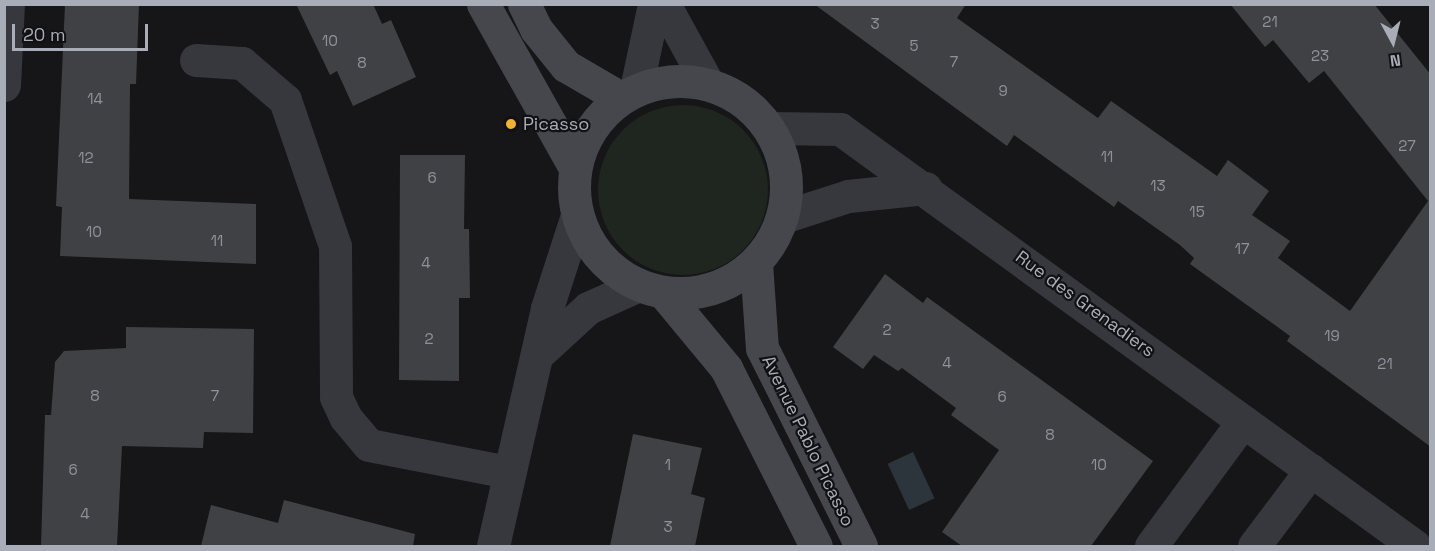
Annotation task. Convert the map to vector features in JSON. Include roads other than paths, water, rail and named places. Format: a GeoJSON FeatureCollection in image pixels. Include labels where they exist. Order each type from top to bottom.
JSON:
{"type":"FeatureCollection","features":[{"type":"Feature","properties":{"kind":"main road"},"geometry":{"type":"LineString","coordinates":[[483,4],[575,168]]}},
{"type":"Feature","properties":{"kind":"main road"},"geometry":{"type":"LineString","coordinates":[[524,4],[536,29],[566,66],[629,94]]}},
{"type":"Feature","properties":{"kind":"main road"},"geometry":{"type":"LineString","coordinates":[[651,288],[688,293],[712,289],[756,263],[772,242],[783,217],[787,186],[783,155],[770,128],[746,104],[708,84],[672,80],[629,94],[599,117],[584,141],[575,168],[577,215],[590,244],[604,260],[651,288],[726,368],[816,546]]}},
{"type":"Feature","properties":{"kind":"main road","name":"Avenue Pablo Picasso"},"geometry":{"type":"LineString","coordinates":[[756,263],[762,348],[861,546]]}},
{"type":"Feature","properties":{"kind":"street"},"geometry":{"type":"LineString","coordinates":[[4,85],[8,4]]}},
{"type":"Feature","properties":{"kind":"street"},"geometry":{"type":"LineString","coordinates":[[629,94],[654,4]]}},
{"type":"Feature","properties":{"kind":"street"},"geometry":{"type":"LineString","coordinates":[[664,4],[708,84]]}},
{"type":"Feature","properties":{"kind":"street"},"geometry":{"type":"LineString","coordinates":[[196,60],[242,63],[285,100],[335,246],[336,397],[346,418],[369,445],[508,472]]}},
{"type":"Feature","properties":{"kind":"street","name":"Rue des Grenadiers"},"geometry":{"type":"LineString","coordinates":[[770,128],[840,129],[926,188],[1415,546]]}},
{"type":"Feature","properties":{"kind":"street"},"geometry":{"type":"LineString","coordinates":[[783,217],[848,196],[926,188]]}},
{"type":"Feature","properties":{"kind":"street"},"geometry":{"type":"LineString","coordinates":[[493,546],[508,472],[540,352],[547,308],[577,215]]}},
{"type":"Feature","properties":{"kind":"street"},"geometry":{"type":"LineString","coordinates":[[540,352],[588,308],[651,288]]}},
{"type":"Feature","properties":{"kind":"street"},"geometry":{"type":"LineString","coordinates":[[1152,546],[1243,421]]}},
{"type":"Feature","properties":{"kind":"street"},"geometry":{"type":"LineString","coordinates":[[1254,546],[1311,470]]}},
{"type":"Feature","properties":{"kind":"place","name":"Picasso"},"geometry":{"type":"Point","coordinates":[511,124]}}]}
